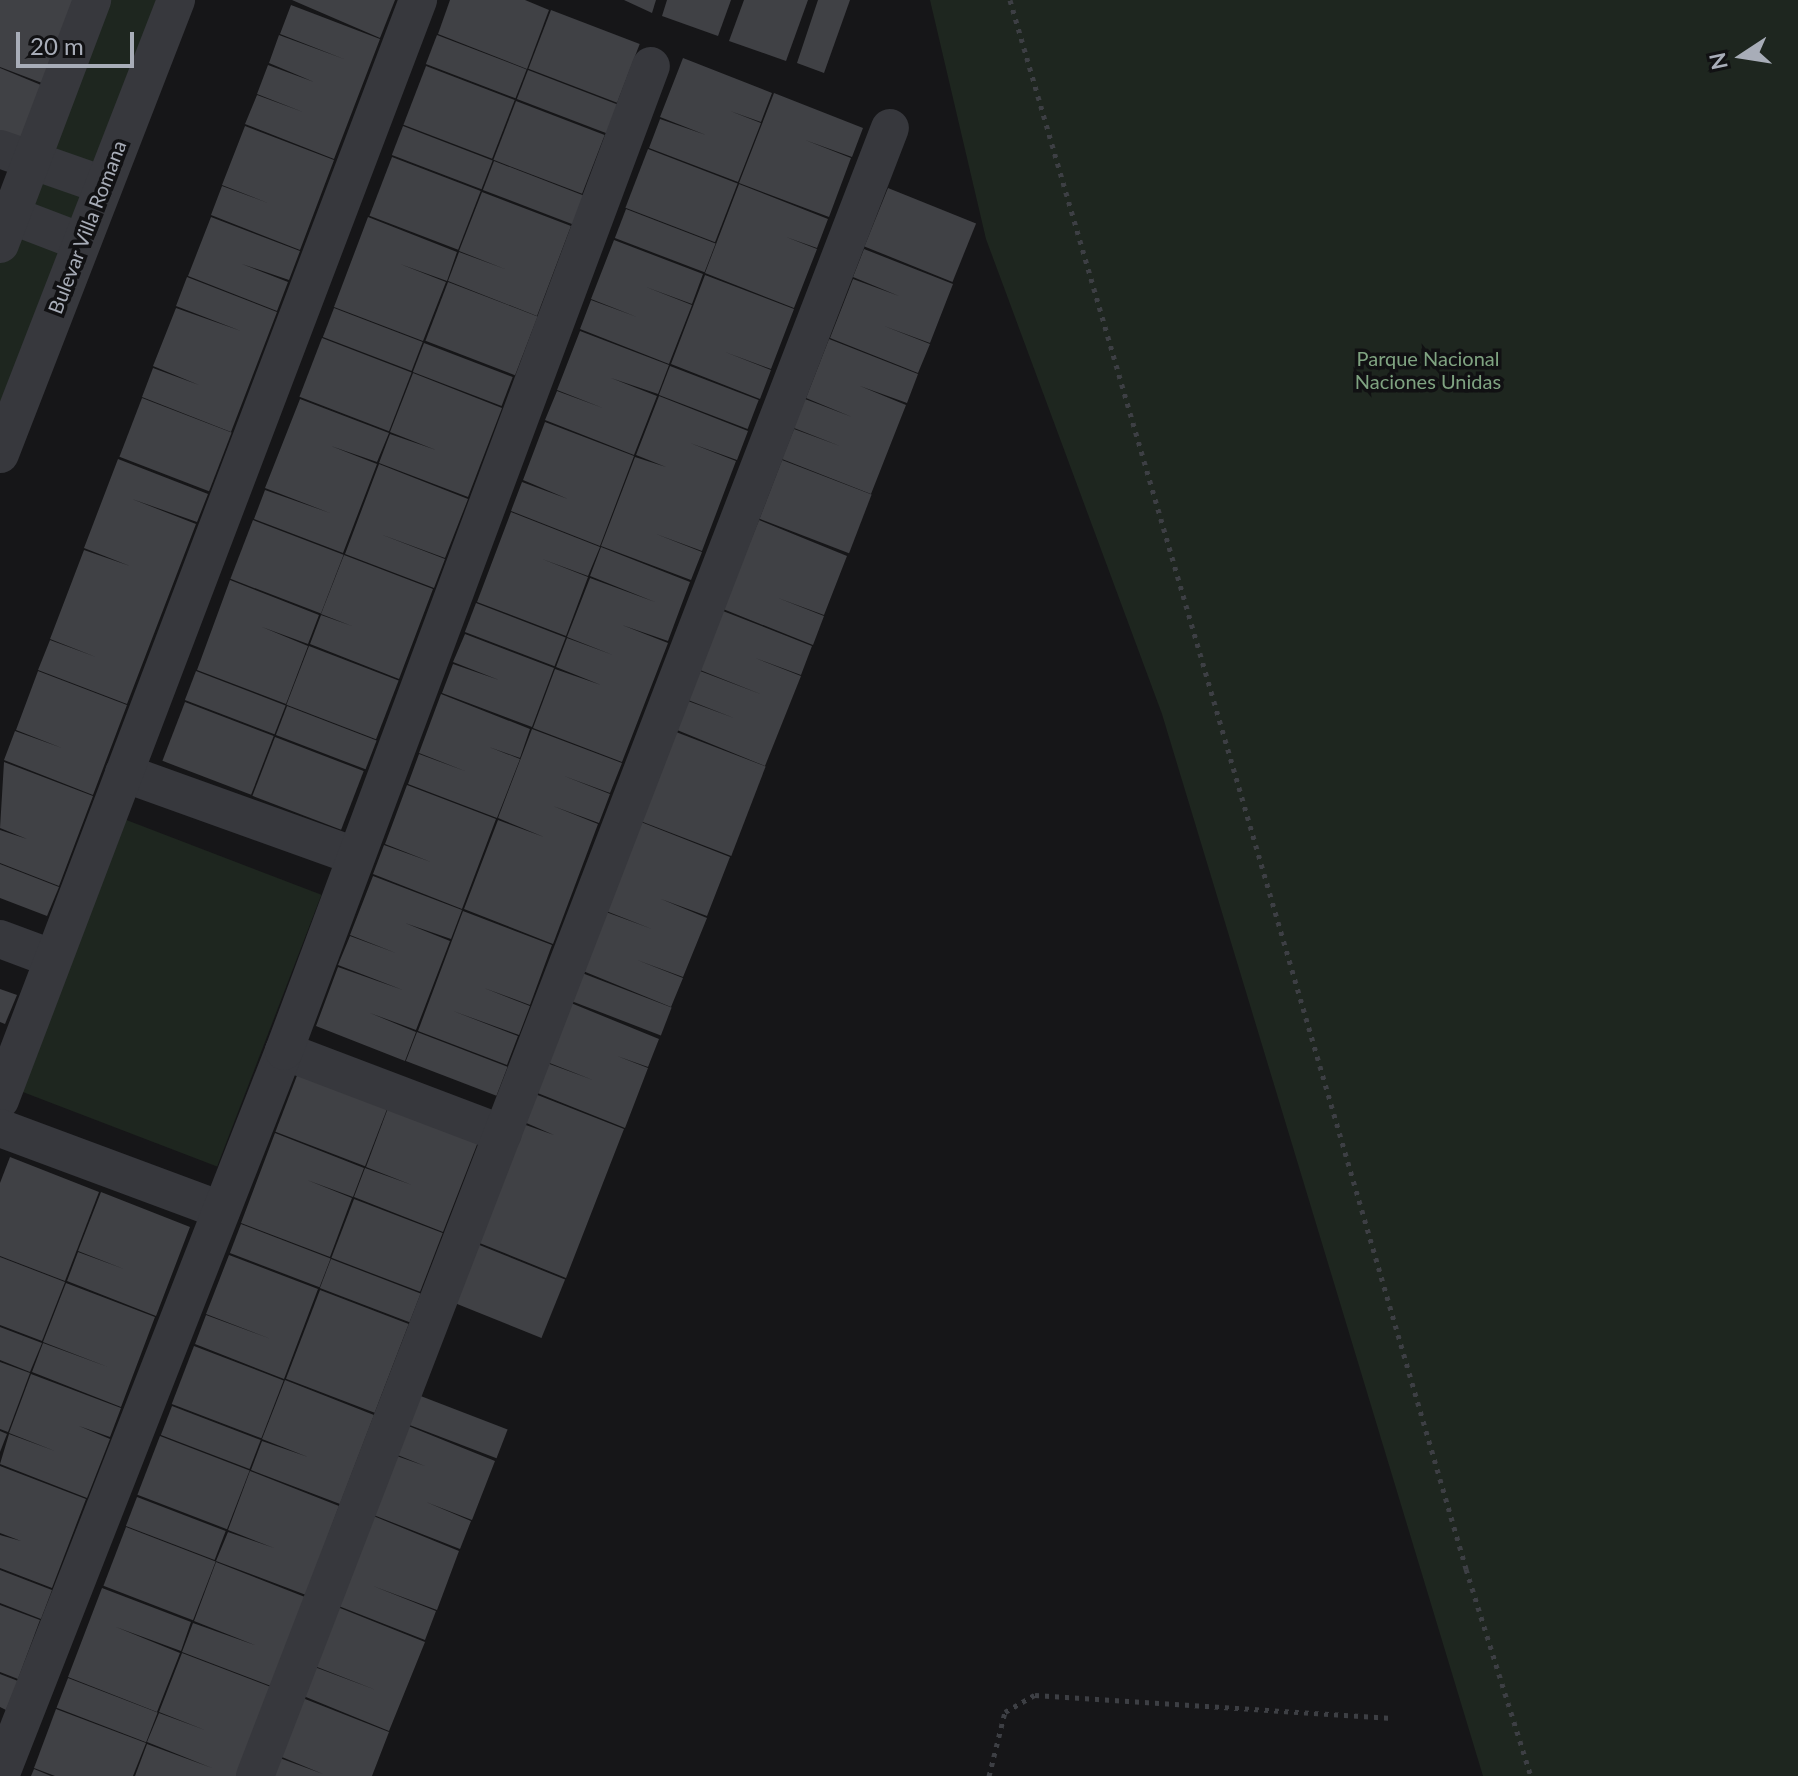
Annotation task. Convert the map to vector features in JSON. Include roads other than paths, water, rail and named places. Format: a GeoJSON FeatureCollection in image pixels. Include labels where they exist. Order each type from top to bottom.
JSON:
{"type":"FeatureCollection","features":[{"type":"Feature","properties":{"kind":"street"},"geometry":{"type":"LineString","coordinates":[[81,242],[4,223],[16,154],[92,0]]}},
{"type":"Feature","properties":{"kind":"street","name":"Bulevar Villa Romana"},"geometry":{"type":"LineString","coordinates":[[0,454],[176,0]]}},
{"type":"Feature","properties":{"kind":"street"},"geometry":{"type":"LineString","coordinates":[[0,1100],[51,958],[418,0]]}},
{"type":"Feature","properties":{"kind":"street"},"geometry":{"type":"LineString","coordinates":[[0,1776],[284,1051],[354,856],[651,66]]}},
{"type":"Feature","properties":{"kind":"street"},"geometry":{"type":"LineString","coordinates":[[255,1776],[890,128]]}},
{"type":"Feature","properties":{"kind":"street"},"geometry":{"type":"LineString","coordinates":[[16,154],[103,185]]}},
{"type":"Feature","properties":{"kind":"street"},"geometry":{"type":"LineString","coordinates":[[124,773],[354,856]]}},
{"type":"Feature","properties":{"kind":"street"},"geometry":{"type":"LineString","coordinates":[[0,939],[51,958]]}},
{"type":"Feature","properties":{"kind":"street"},"geometry":{"type":"LineString","coordinates":[[284,1051],[503,1134]]}},
{"type":"Feature","properties":{"kind":"street"},"geometry":{"type":"LineString","coordinates":[[0,1128],[221,1210]]}},
{"type":"Feature","properties":{"kind":"park label","name":"Parque Nacional Naciones Unidas"},"geometry":{"type":"Point","coordinates":[1428,370]}}]}
